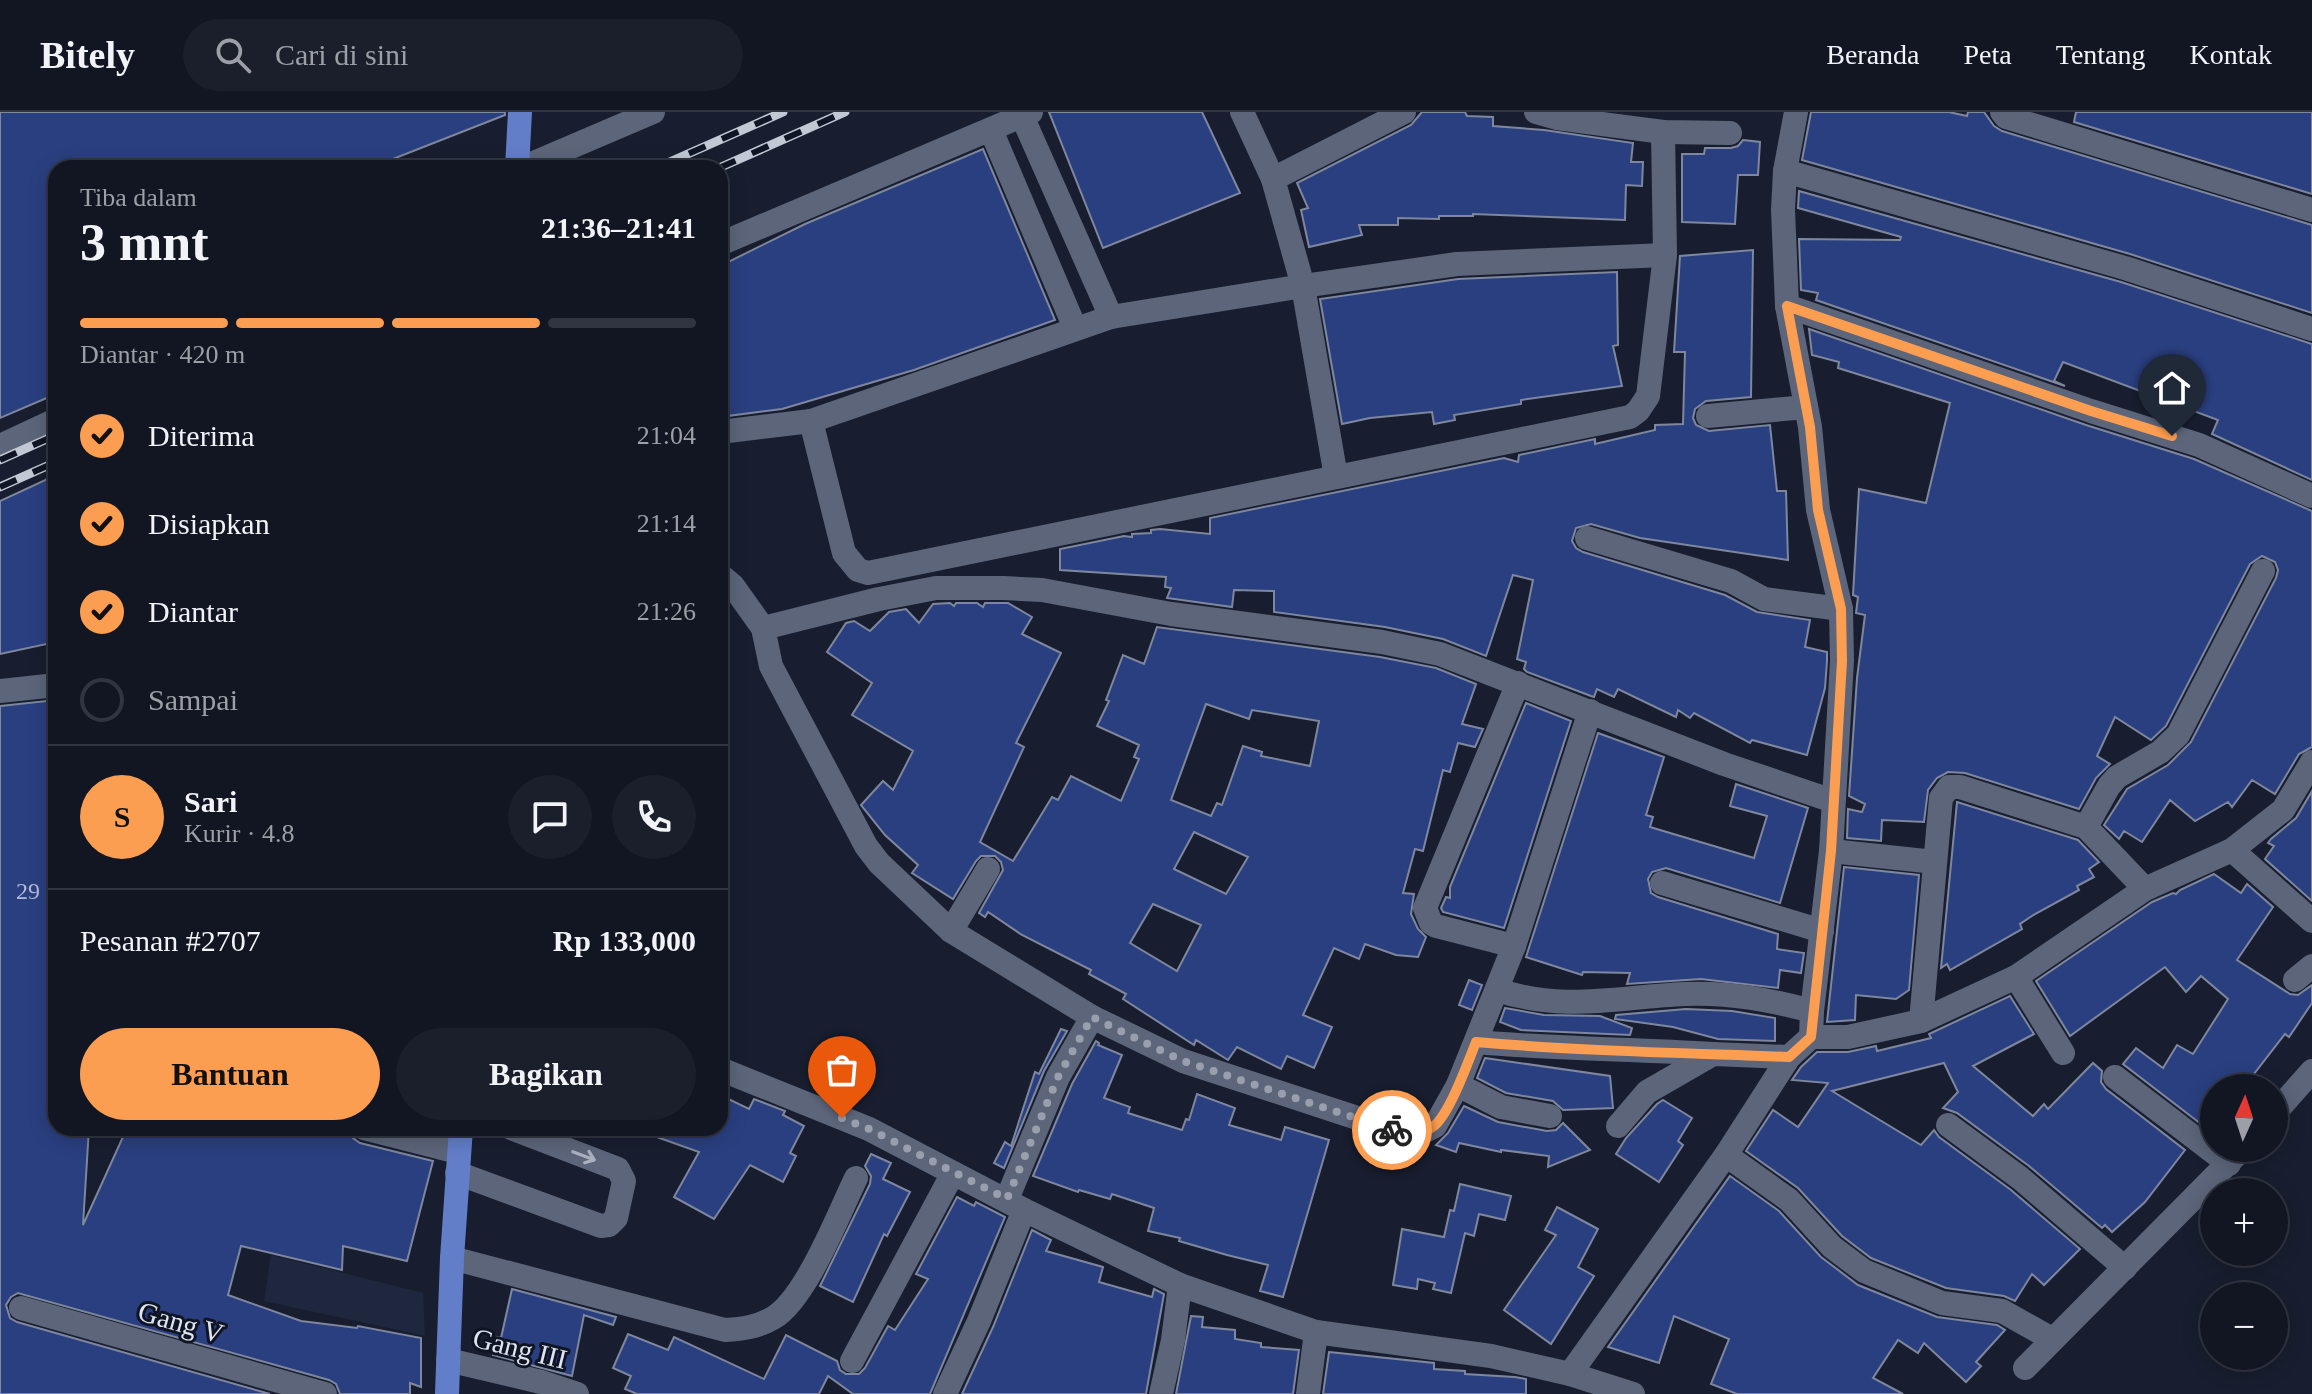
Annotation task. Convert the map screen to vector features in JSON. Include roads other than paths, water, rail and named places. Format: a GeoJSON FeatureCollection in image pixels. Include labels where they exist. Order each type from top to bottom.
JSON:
{"type":"FeatureCollection","features":[{"type":"Feature","properties":{"kind":"main road"},"geometry":{"type":"LineString","coordinates":[[519,160],[520,112]]}},
{"type":"Feature","properties":{"kind":"main road"},"geometry":{"type":"LineString","coordinates":[[447,1394],[459,1151]]}},
{"type":"Feature","properties":{"kind":"street"},"geometry":{"type":"LineString","coordinates":[[538,160],[653,112]]}},
{"type":"Feature","properties":{"kind":"street"},"geometry":{"type":"LineString","coordinates":[[1242,112],[1273,179],[1303,286],[1336,477]]}},
{"type":"Feature","properties":{"kind":"street"},"geometry":{"type":"LineString","coordinates":[[1273,179],[1404,112]]}},
{"type":"Feature","properties":{"kind":"street"},"geometry":{"type":"LineString","coordinates":[[1536,112],[1557,118],[1663,132],[1730,133]]}},
{"type":"Feature","properties":{"kind":"street"},"geometry":{"type":"LineString","coordinates":[[1570,1374],[1726,1155],[1784,1065],[1811,1037],[1831,851],[1842,661],[1841,609],[1818,510],[1806,407],[1787,306],[1783,210],[1785,171],[1796,112]]}},
{"type":"Feature","properties":{"kind":"street"},"geometry":{"type":"LineString","coordinates":[[2002,112],[2006,117],[2312,210]]}},
{"type":"Feature","properties":{"kind":"street"},"geometry":{"type":"LineString","coordinates":[[728,241],[1026,114],[1111,317]]}},
{"type":"Feature","properties":{"kind":"street"},"geometry":{"type":"LineString","coordinates":[[991,130],[1075,328]]}},
{"type":"Feature","properties":{"kind":"street"},"geometry":{"type":"LineString","coordinates":[[811,421],[844,553],[858,570],[868,573],[1630,417],[1648,396],[1665,255],[1663,132]]}},
{"type":"Feature","properties":{"kind":"street"},"geometry":{"type":"LineString","coordinates":[[1785,171],[2125,268],[2312,329]]}},
{"type":"Feature","properties":{"kind":"street"},"geometry":{"type":"LineString","coordinates":[[728,431],[811,421],[1111,317],[1457,264],[1665,255]]}},
{"type":"Feature","properties":{"kind":"street"},"geometry":{"type":"LineString","coordinates":[[1787,306],[2199,445],[2312,496]]}},
{"type":"Feature","properties":{"kind":"street"},"geometry":{"type":"LineString","coordinates":[[1708,416],[1806,407]]}},
{"type":"Feature","properties":{"kind":"street"},"geometry":{"type":"LineString","coordinates":[[0,446],[48,424]]}},
{"type":"Feature","properties":{"kind":"street"},"geometry":{"type":"LineString","coordinates":[[1587,538],[1731,581],[1764,599],[1841,609]]}},
{"type":"Feature","properties":{"kind":"street"},"geometry":{"type":"LineString","coordinates":[[2086,827],[2117,777],[2160,752],[2178,735],[2263,571]]}},
{"type":"Feature","properties":{"kind":"street"},"geometry":{"type":"LineString","coordinates":[[728,582],[763,628],[771,666],[866,846],[879,863],[951,931],[1091,1020],[1183,1061],[1409,1135],[1435,1126],[1458,1085],[1514,946],[1590,711]]}},
{"type":"Feature","properties":{"kind":"street"},"geometry":{"type":"LineString","coordinates":[[763,628],[936,588],[1042,590],[1171,614],[1420,649],[1518,683],[1724,764],[1833,801]]}},
{"type":"Feature","properties":{"kind":"street"},"geometry":{"type":"LineString","coordinates":[[1514,946],[1436,926],[1431,923],[1425,908],[1518,683]]}},
{"type":"Feature","properties":{"kind":"street"},"geometry":{"type":"LineString","coordinates":[[0,691],[48,686]]}},
{"type":"Feature","properties":{"kind":"street"},"geometry":{"type":"LineString","coordinates":[[1811,1037],[1848,1037],[1921,1021],[2016,977],[2145,889],[2232,850],[2283,810],[2312,762]]}},
{"type":"Feature","properties":{"kind":"street"},"geometry":{"type":"LineString","coordinates":[[1921,1021],[1941,798],[1949,787],[1953,785],[2086,827],[2145,889]]}},
{"type":"Feature","properties":{"kind":"street"},"geometry":{"type":"LineString","coordinates":[[2232,850],[2312,921]]}},
{"type":"Feature","properties":{"kind":"street"},"geometry":{"type":"LineString","coordinates":[[1831,851],[1935,862]]}},
{"type":"Feature","properties":{"kind":"street"},"geometry":{"type":"LineString","coordinates":[[951,931],[988,869]]}},
{"type":"Feature","properties":{"kind":"street"},"geometry":{"type":"LineString","coordinates":[[1662,883],[1822,931]]}},
{"type":"Feature","properties":{"kind":"street"},"geometry":{"type":"LineString","coordinates":[[2016,977],[2063,1053]]}},
{"type":"Feature","properties":{"kind":"street"},"geometry":{"type":"LineString","coordinates":[[1497,990],[1526,1000],[1559,1003],[1723,994],[1768,1000],[1812,1011]]}},
{"type":"Feature","properties":{"kind":"street"},"geometry":{"type":"LineString","coordinates":[[945,1394],[979,1321],[1058,1077],[1091,1020]]}},
{"type":"Feature","properties":{"kind":"street"},"geometry":{"type":"LineString","coordinates":[[1476,1042],[1561,1049],[1713,1054],[1784,1065]]}},
{"type":"Feature","properties":{"kind":"street"},"geometry":{"type":"LineString","coordinates":[[1618,1126],[1647,1092],[1713,1054]]}},
{"type":"Feature","properties":{"kind":"street"},"geometry":{"type":"LineString","coordinates":[[2288,1098],[2312,1071]]}},
{"type":"Feature","properties":{"kind":"street"},"geometry":{"type":"LineString","coordinates":[[728,1072],[869,1129],[1180,1285],[1316,1332],[1450,1348],[1570,1374],[1633,1394]]}},
{"type":"Feature","properties":{"kind":"street"},"geometry":{"type":"LineString","coordinates":[[2115,1077],[2200,1132]]}},
{"type":"Feature","properties":{"kind":"street"},"geometry":{"type":"LineString","coordinates":[[1458,1085],[1501,1107],[1550,1116]]}},
{"type":"Feature","properties":{"kind":"street"},"geometry":{"type":"LineString","coordinates":[[1948,1125],[2020,1178],[2125,1268]]}},
{"type":"Feature","properties":{"kind":"street"},"geometry":{"type":"LineString","coordinates":[[397,1136],[459,1151],[601,1226],[609,1225],[616,1218],[624,1181],[618,1169],[532,1136]]}},
{"type":"Feature","properties":{"kind":"street"},"geometry":{"type":"LineString","coordinates":[[1726,1155],[1789,1200],[1832,1247],[1864,1271],[1942,1303],[2002,1311],[2052,1339]]}},
{"type":"Feature","properties":{"kind":"street"},"geometry":{"type":"LineString","coordinates":[[2025,1368],[2230,1162]]}},
{"type":"Feature","properties":{"kind":"street"},"geometry":{"type":"LineString","coordinates":[[852,1361],[953,1173]]}},
{"type":"Feature","properties":{"kind":"street"},"geometry":{"type":"LineString","coordinates":[[452,1258],[725,1330],[747,1329],[775,1317],[798,1295],[856,1178]]}},
{"type":"Feature","properties":{"kind":"street"},"geometry":{"type":"LineString","coordinates":[[1161,1394],[1173,1340],[1180,1285]]}},
{"type":"Feature","properties":{"kind":"street","name":"Gang V"},"geometry":{"type":"LineString","coordinates":[[21,1308],[325,1394]]}},
{"type":"Feature","properties":{"kind":"street"},"geometry":{"type":"LineString","coordinates":[[1308,1394],[1316,1332]]}},
{"type":"Feature","properties":{"kind":"street","name":"Gang III"},"geometry":{"type":"LineString","coordinates":[[448,1360],[541,1382],[577,1394]]}},
{"type":"Feature","properties":{"kind":"railway"},"geometry":{"type":"LineString","coordinates":[[674,160],[783,112]]}},
{"type":"Feature","properties":{"kind":"railway"},"geometry":{"type":"LineString","coordinates":[[728,164],[845,112]]}},
{"type":"Feature","properties":{"kind":"railway"},"geometry":{"type":"LineString","coordinates":[[0,460],[48,439]]}},
{"type":"Feature","properties":{"kind":"railway"},"geometry":{"type":"LineString","coordinates":[[0,487],[48,466]]}}]}
